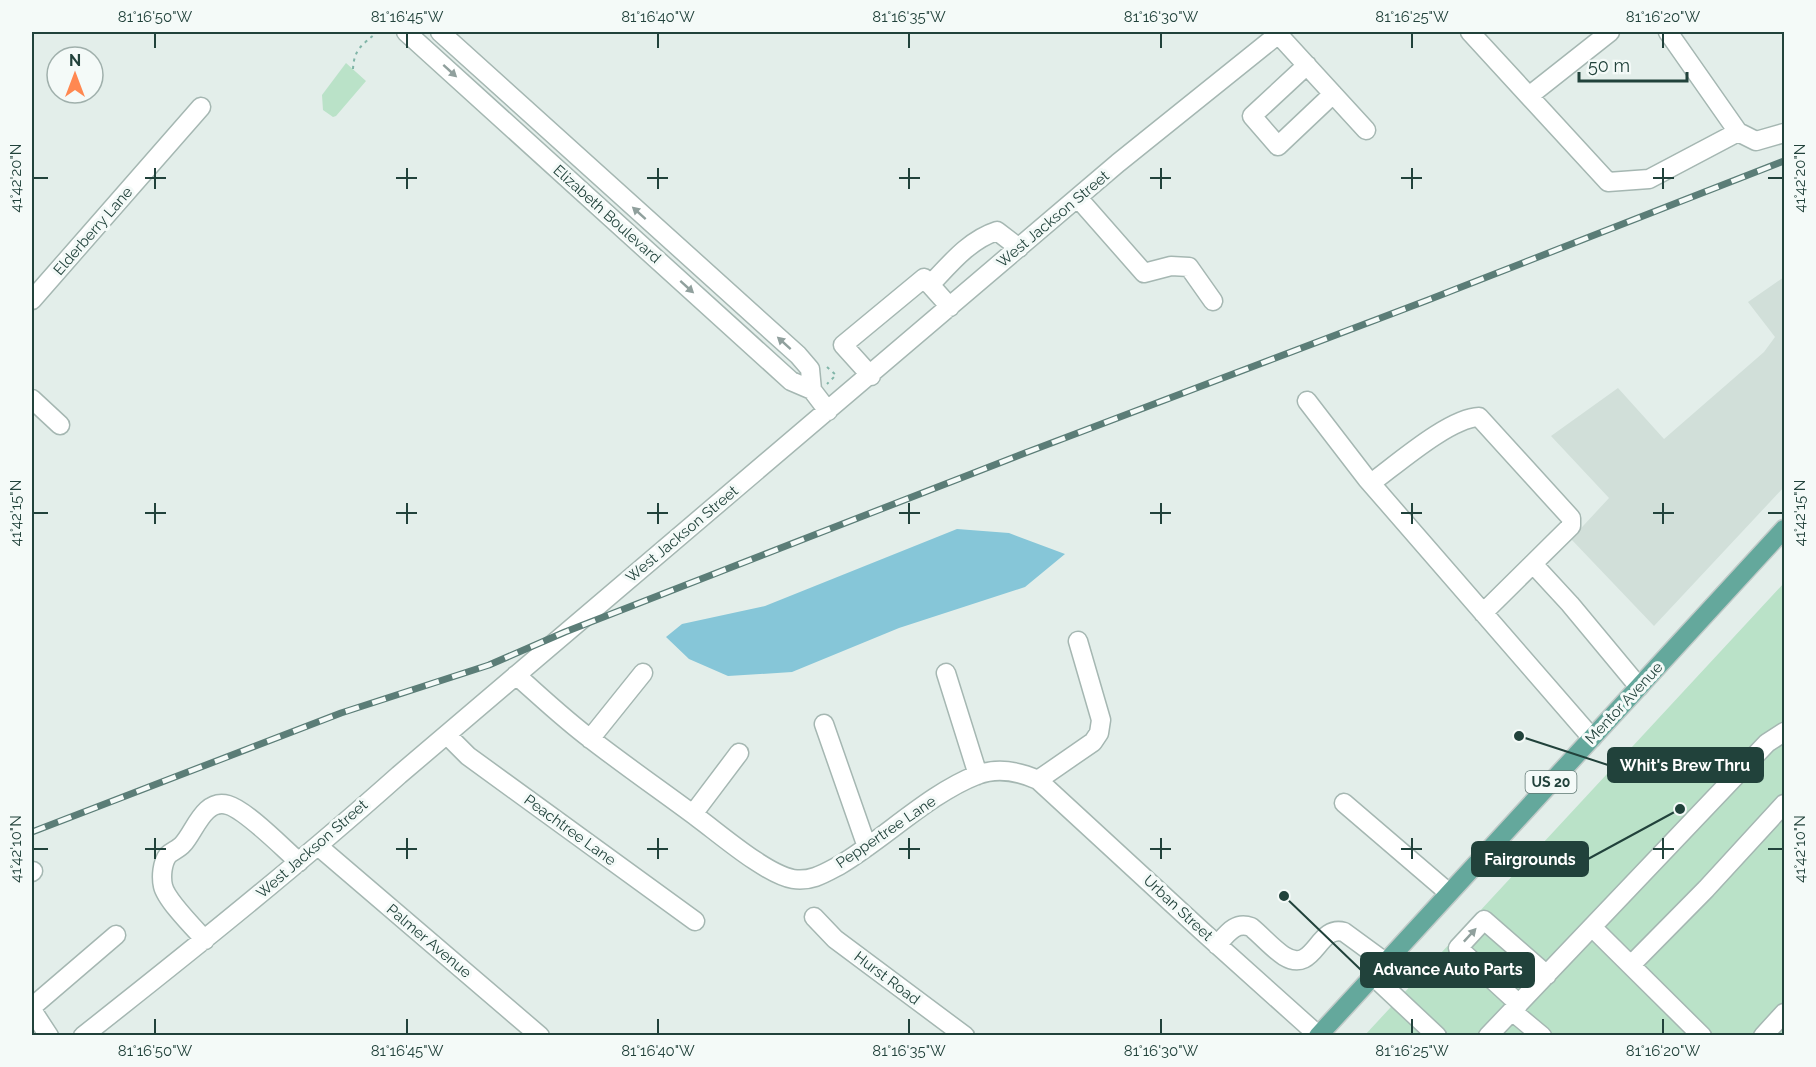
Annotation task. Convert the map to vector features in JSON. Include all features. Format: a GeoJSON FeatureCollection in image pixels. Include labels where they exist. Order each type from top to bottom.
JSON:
{"type":"FeatureCollection","features":[{"type":"Feature","properties":{"kind":"main road","name":"Mentor Avenue"},"geometry":{"type":"LineString","coordinates":[[1319,1035],[1785,529]]}},
{"type":"Feature","properties":{"kind":"street","name":"Elizabeth Boulevard"},"geometry":{"type":"LineString","coordinates":[[406,32],[791,381],[812,390],[828,411]]}},
{"type":"Feature","properties":{"kind":"street","name":"Elizabeth Boulevard"},"geometry":{"type":"LineString","coordinates":[[440,32],[798,355],[810,369],[812,390]]}},
{"type":"Feature","properties":{"kind":"street"},"geometry":{"type":"LineString","coordinates":[[1470,32],[1608,182],[1649,179],[1738,132]]}},
{"type":"Feature","properties":{"kind":"street"},"geometry":{"type":"LineString","coordinates":[[1529,96],[1610,32]]}},
{"type":"Feature","properties":{"kind":"street"},"geometry":{"type":"LineString","coordinates":[[1279,33],[1366,130]]}},
{"type":"Feature","properties":{"kind":"street","name":"West Jackson Street"},"geometry":{"type":"LineString","coordinates":[[83,1035],[205,940],[299,862],[1078,198],[1279,33]]}},
{"type":"Feature","properties":{"kind":"street"},"geometry":{"type":"LineString","coordinates":[[1674,34],[1738,132],[1756,141],[1785,133]]}},
{"type":"Feature","properties":{"kind":"street"},"geometry":{"type":"LineString","coordinates":[[1307,65],[1252,116],[1278,146],[1333,94]]}},
{"type":"Feature","properties":{"kind":"street","name":"Elderberry Lane"},"geometry":{"type":"LineString","coordinates":[[32,300],[201,107]]}},
{"type":"Feature","properties":{"kind":"street"},"geometry":{"type":"LineString","coordinates":[[1078,198],[1144,273],[1171,266],[1189,267],[1213,301]]}},
{"type":"Feature","properties":{"kind":"street"},"geometry":{"type":"LineString","coordinates":[[930,285],[957,256],[981,236],[997,231],[1019,248]]}},
{"type":"Feature","properties":{"kind":"street"},"geometry":{"type":"LineString","coordinates":[[871,376],[843,345],[924,278],[950,307]]}},
{"type":"Feature","properties":{"kind":"street"},"geometry":{"type":"LineString","coordinates":[[32,399],[60,425]]}},
{"type":"Feature","properties":{"kind":"street"},"geometry":{"type":"LineString","coordinates":[[1307,400],[1371,483],[1592,738]]}},
{"type":"Feature","properties":{"kind":"street"},"geometry":{"type":"LineString","coordinates":[[1371,483],[1453,423],[1470,417],[1479,417],[1571,518],[1571,526],[1483,613]]}},
{"type":"Feature","properties":{"kind":"street"},"geometry":{"type":"LineString","coordinates":[[1534,565],[1570,604],[1639,687]]}},
{"type":"Feature","properties":{"kind":"street"},"geometry":{"type":"LineString","coordinates":[[1038,780],[1093,742],[1100,733],[1101,720],[1078,641]]}},
{"type":"Feature","properties":{"kind":"street"},"geometry":{"type":"LineString","coordinates":[[590,739],[643,673]]}},
{"type":"Feature","properties":{"kind":"street"},"geometry":{"type":"LineString","coordinates":[[946,673],[978,775]]}},
{"type":"Feature","properties":{"kind":"street","name":"Peppertree Lane"},"geometry":{"type":"LineString","coordinates":[[516,675],[590,739],[766,867],[792,879],[808,880],[824,874],[867,847],[925,805],[978,775],[998,771],[1019,772],[1038,780]]}},
{"type":"Feature","properties":{"kind":"street"},"geometry":{"type":"LineString","coordinates":[[824,724],[867,847]]}},
{"type":"Feature","properties":{"kind":"street"},"geometry":{"type":"LineString","coordinates":[[1488,1035],[1767,743],[1785,732]]}},
{"type":"Feature","properties":{"kind":"street","name":"Peachtree Lane"},"geometry":{"type":"LineString","coordinates":[[447,735],[468,756],[695,921]]}},
{"type":"Feature","properties":{"kind":"street"},"geometry":{"type":"LineString","coordinates":[[693,814],[739,753]]}},
{"type":"Feature","properties":{"kind":"street","name":"Urban Street"},"geometry":{"type":"LineString","coordinates":[[1038,780],[1217,945],[1319,1035]]}},
{"type":"Feature","properties":{"kind":"street"},"geometry":{"type":"LineString","coordinates":[[1344,803],[1449,893]]}},
{"type":"Feature","properties":{"kind":"street"},"geometry":{"type":"LineString","coordinates":[[205,940],[181,914],[164,889],[162,873],[168,856],[182,845],[202,814],[216,806],[227,804],[247,816],[299,862]]}},
{"type":"Feature","properties":{"kind":"street"},"geometry":{"type":"LineString","coordinates":[[1631,965],[1706,890],[1785,804]]}},
{"type":"Feature","properties":{"kind":"street","name":"Palmer Avenue"},"geometry":{"type":"LineString","coordinates":[[318,846],[540,1035]]}},
{"type":"Feature","properties":{"kind":"street","name":"Hurst Road"},"geometry":{"type":"LineString","coordinates":[[814,916],[835,939],[964,1035]]}},
{"type":"Feature","properties":{"kind":"street"},"geometry":{"type":"LineString","coordinates":[[1542,1035],[1458,948],[1484,920],[1547,975]]}},
{"type":"Feature","properties":{"kind":"street"},"geometry":{"type":"LineString","coordinates":[[1217,945],[1233,928],[1245,925],[1251,927],[1285,956],[1294,960],[1302,960],[1309,957],[1328,933],[1339,930],[1385,962]]}},
{"type":"Feature","properties":{"kind":"street"},"geometry":{"type":"LineString","coordinates":[[1592,927],[1702,1035]]}},
{"type":"Feature","properties":{"kind":"street"},"geometry":{"type":"LineString","coordinates":[[49,1035],[32,1008],[116,935]]}},
{"type":"Feature","properties":{"kind":"street"},"geometry":{"type":"LineString","coordinates":[[1372,976],[1437,1035]]}},
{"type":"Feature","properties":{"kind":"street"},"geometry":{"type":"LineString","coordinates":[[1763,1035],[1785,1013]]}},
{"type":"Feature","properties":{"kind":"path"},"geometry":{"type":"LineString","coordinates":[[353,69],[358,48],[377,32]]}},
{"type":"Feature","properties":{"kind":"shaded area"},"geometry":{"type":"Polygon","coordinates":[[[1784,277],[1784,487],[1654,626],[1571,539],[1609,498],[1551,436],[1618,388],[1664,439],[1764,352],[1775,337],[1748,302],[1784,277]]]}},
{"type":"Feature","properties":{"kind":"green space"},"geometry":{"type":"Polygon","coordinates":[[[346,63],[366,81],[333,117],[323,110],[322,95],[346,63]]]}},
{"type":"Feature","properties":{"kind":"green space"},"geometry":{"type":"Polygon","coordinates":[[[1784,583],[1784,1035],[1365,1035],[1784,583]]]}},
{"type":"Feature","properties":{"kind":"water"},"geometry":{"type":"Polygon","coordinates":[[[957,529],[1009,533],[1065,554],[1025,587],[899,628],[792,672],[728,676],[689,659],[666,637],[682,624],[765,606],[957,529]]]}},
{"type":"Feature","properties":{"kind":"railway"},"geometry":{"type":"LineString","coordinates":[[32,832],[341,713],[489,665],[565,632],[1784,161]]}},
{"type":"Feature","properties":{"kind":"place","name":"Whit's Brew Thru"},"geometry":{"type":"Point","coordinates":[1519,736]}},
{"type":"Feature","properties":{"kind":"place","name":"Fairgrounds"},"geometry":{"type":"Point","coordinates":[1680,809]}},
{"type":"Feature","properties":{"kind":"place","name":"Advance Auto Parts"},"geometry":{"type":"Point","coordinates":[1284,896]}}]}
